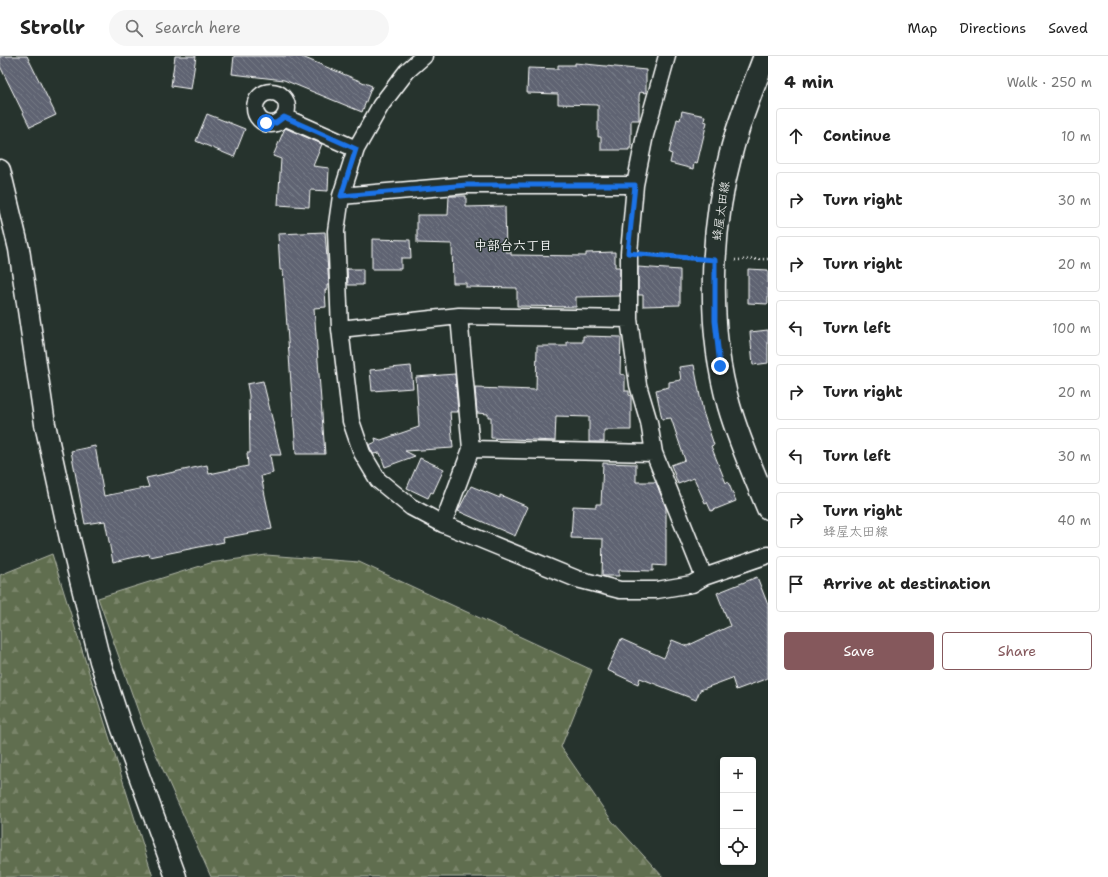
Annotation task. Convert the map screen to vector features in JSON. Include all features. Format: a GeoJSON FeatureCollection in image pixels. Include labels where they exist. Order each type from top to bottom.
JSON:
{"type":"FeatureCollection","features":[{"type":"Feature","properties":{"kind":"main road","name":"蜂屋太田線"},"geometry":{"type":"LineString","coordinates":[[765,56],[731,153],[723,190],[715,260],[715,321],[720,366],[729,405],[741,442],[768,508]]}},
{"type":"Feature","properties":{"kind":"street"},"geometry":{"type":"LineString","coordinates":[[424,56],[407,71],[381,105],[356,149],[341,196],[336,231],[340,328],[351,421],[362,453],[378,480],[411,507],[443,524],[577,579],[620,590],[657,590],[692,584],[704,578],[768,555]]}},
{"type":"Feature","properties":{"kind":"street"},"geometry":{"type":"LineString","coordinates":[[667,56],[645,135],[635,185],[628,253],[629,319],[638,385],[649,422],[654,453],[704,578]]}},
{"type":"Feature","properties":{"kind":"street"},"geometry":{"type":"LineString","coordinates":[[284,117],[356,149]]}},
{"type":"Feature","properties":{"kind":"street"},"geometry":{"type":"LineString","coordinates":[[0,170],[19,249],[45,424],[70,538],[100,661],[121,726],[176,877]]}},
{"type":"Feature","properties":{"kind":"street"},"geometry":{"type":"LineString","coordinates":[[341,196],[467,185],[635,185]]}},
{"type":"Feature","properties":{"kind":"street"},"geometry":{"type":"LineString","coordinates":[[340,328],[459,316],[629,319]]}},
{"type":"Feature","properties":{"kind":"street"},"geometry":{"type":"LineString","coordinates":[[443,524],[471,449],[459,316]]}},
{"type":"Feature","properties":{"kind":"street"},"geometry":{"type":"LineString","coordinates":[[471,449],[654,453]]}},
{"type":"Feature","properties":{"kind":"path"},"geometry":{"type":"LineString","coordinates":[[628,253],[715,260],[768,259]]}},
{"type":"Feature","properties":{"kind":"green space"},"geometry":{"type":"Polygon","coordinates":[[[52,554],[153,877],[0,877],[0,575],[52,554]]]}},
{"type":"Feature","properties":{"kind":"green space"},"geometry":{"type":"Polygon","coordinates":[[[266,555],[359,562],[592,670],[561,747],[612,821],[663,877],[211,877],[143,725],[98,598],[210,563],[266,555]]]}},
{"type":"Feature","properties":{"kind":"building"},"geometry":{"type":"Polygon","coordinates":[[[0,56],[27,56],[56,115],[30,127],[0,66],[0,56]]]}},
{"type":"Feature","properties":{"kind":"building"},"geometry":{"type":"Polygon","coordinates":[[[175,56],[196,56],[191,89],[171,86],[175,56]]]}},
{"type":"Feature","properties":{"kind":"building"},"geometry":{"type":"Polygon","coordinates":[[[234,56],[300,56],[372,86],[362,112],[284,80],[232,74],[234,56]]]}},
{"type":"Feature","properties":{"kind":"building"},"geometry":{"type":"Polygon","coordinates":[[[575,63],[646,70],[646,93],[640,92],[639,120],[631,120],[631,148],[629,148],[629,150],[601,150],[601,137],[598,137],[598,105],[558,104],[558,94],[527,93],[528,68],[558,69],[558,65],[575,65],[575,63]]]}},
{"type":"Feature","properties":{"kind":"building"},"geometry":{"type":"Polygon","coordinates":[[[682,111],[705,116],[704,121],[707,122],[697,164],[694,163],[693,169],[670,163],[672,154],[669,153],[677,119],[680,120],[682,111]]]}},
{"type":"Feature","properties":{"kind":"building"},"geometry":{"type":"Polygon","coordinates":[[[207,114],[245,129],[234,157],[196,141],[207,114]]]}},
{"type":"Feature","properties":{"kind":"building"},"geometry":{"type":"Polygon","coordinates":[[[285,128],[322,144],[313,166],[329,168],[328,191],[310,190],[309,207],[278,205],[281,159],[273,156],[285,128]]]}},
{"type":"Feature","properties":{"kind":"building"},"geometry":{"type":"Polygon","coordinates":[[[449,196],[466,196],[466,207],[505,206],[506,252],[511,252],[511,255],[586,256],[586,253],[615,252],[615,267],[620,267],[620,296],[576,297],[576,307],[517,306],[517,288],[466,287],[466,283],[453,283],[452,244],[417,243],[417,215],[448,215],[449,196]]]}},
{"type":"Feature","properties":{"kind":"building"},"geometry":{"type":"Polygon","coordinates":[[[325,232],[329,285],[327,285],[327,290],[325,290],[326,307],[314,308],[325,454],[296,454],[283,270],[280,270],[278,234],[325,232]]]}},
{"type":"Feature","properties":{"kind":"building"},"geometry":{"type":"Polygon","coordinates":[[[372,239],[410,240],[411,258],[401,258],[401,269],[372,269],[372,239]]]}},
{"type":"Feature","properties":{"kind":"building"},"geometry":{"type":"Polygon","coordinates":[[[638,267],[680,270],[680,305],[643,306],[643,295],[638,295],[638,267]]]}},
{"type":"Feature","properties":{"kind":"building"},"geometry":{"type":"Polygon","coordinates":[[[347,269],[363,269],[363,285],[348,285],[347,269]]]}},
{"type":"Feature","properties":{"kind":"building"},"geometry":{"type":"Polygon","coordinates":[[[748,269],[768,270],[768,304],[748,303],[748,269]]]}},
{"type":"Feature","properties":{"kind":"building"},"geometry":{"type":"Polygon","coordinates":[[[768,330],[768,363],[753,365],[750,332],[768,330]]]}},
{"type":"Feature","properties":{"kind":"building"},"geometry":{"type":"Polygon","coordinates":[[[583,336],[621,337],[620,374],[625,375],[625,391],[629,391],[629,395],[631,396],[631,430],[604,430],[604,442],[589,442],[589,417],[556,416],[555,441],[491,438],[491,417],[488,417],[488,414],[477,413],[475,388],[536,390],[537,346],[567,346],[567,342],[583,342],[583,336]]]}},
{"type":"Feature","properties":{"kind":"building"},"geometry":{"type":"Polygon","coordinates":[[[694,365],[703,412],[714,445],[711,446],[726,483],[728,482],[736,501],[711,511],[707,502],[705,503],[694,478],[678,484],[671,465],[685,460],[671,418],[662,419],[656,390],[669,387],[669,382],[681,380],[679,367],[694,365]]]}},
{"type":"Feature","properties":{"kind":"building"},"geometry":{"type":"Polygon","coordinates":[[[411,366],[413,388],[372,391],[370,370],[411,366]]]}},
{"type":"Feature","properties":{"kind":"building"},"geometry":{"type":"Polygon","coordinates":[[[455,374],[458,412],[450,412],[453,448],[405,451],[415,456],[385,467],[380,453],[373,454],[369,445],[376,442],[375,438],[381,440],[419,427],[416,377],[455,374]]]}},
{"type":"Feature","properties":{"kind":"building"},"geometry":{"type":"Polygon","coordinates":[[[263,381],[281,455],[270,455],[273,473],[261,476],[272,529],[223,538],[224,542],[150,557],[149,554],[113,562],[105,521],[85,524],[71,451],[95,446],[104,496],[149,487],[146,478],[207,465],[209,474],[248,466],[247,453],[250,453],[249,395],[247,384],[263,381]]]}},
{"type":"Feature","properties":{"kind":"building"},"geometry":{"type":"Polygon","coordinates":[[[420,458],[444,469],[433,493],[431,492],[428,498],[407,488],[420,458]]]}},
{"type":"Feature","properties":{"kind":"building"},"geometry":{"type":"Polygon","coordinates":[[[603,463],[636,464],[636,482],[656,482],[666,508],[666,566],[653,565],[653,571],[619,570],[619,576],[602,576],[603,539],[571,538],[573,506],[596,507],[596,504],[601,504],[603,463]]]}},
{"type":"Feature","properties":{"kind":"building"},"geometry":{"type":"Polygon","coordinates":[[[471,486],[500,498],[500,495],[528,507],[515,536],[458,511],[471,486]]]}},
{"type":"Feature","properties":{"kind":"building"},"geometry":{"type":"Polygon","coordinates":[[[757,577],[768,605],[768,678],[736,690],[732,678],[700,690],[696,700],[640,678],[638,684],[607,670],[621,639],[664,658],[672,640],[687,646],[730,626],[717,593],[757,577]]]}},
{"type":"Feature","properties":{"kind":"district","name":"中部台六丁目"},"geometry":{"type":"Point","coordinates":[513,245]}},
{"type":"Feature","properties":{"kind":"route"},"geometry":{"type":"LineString","coordinates":[[266,123],[276,123],[284,117],[356,149],[341,196],[467,185],[635,185],[628,253],[715,260],[715,321],[720,366]]}}]}
